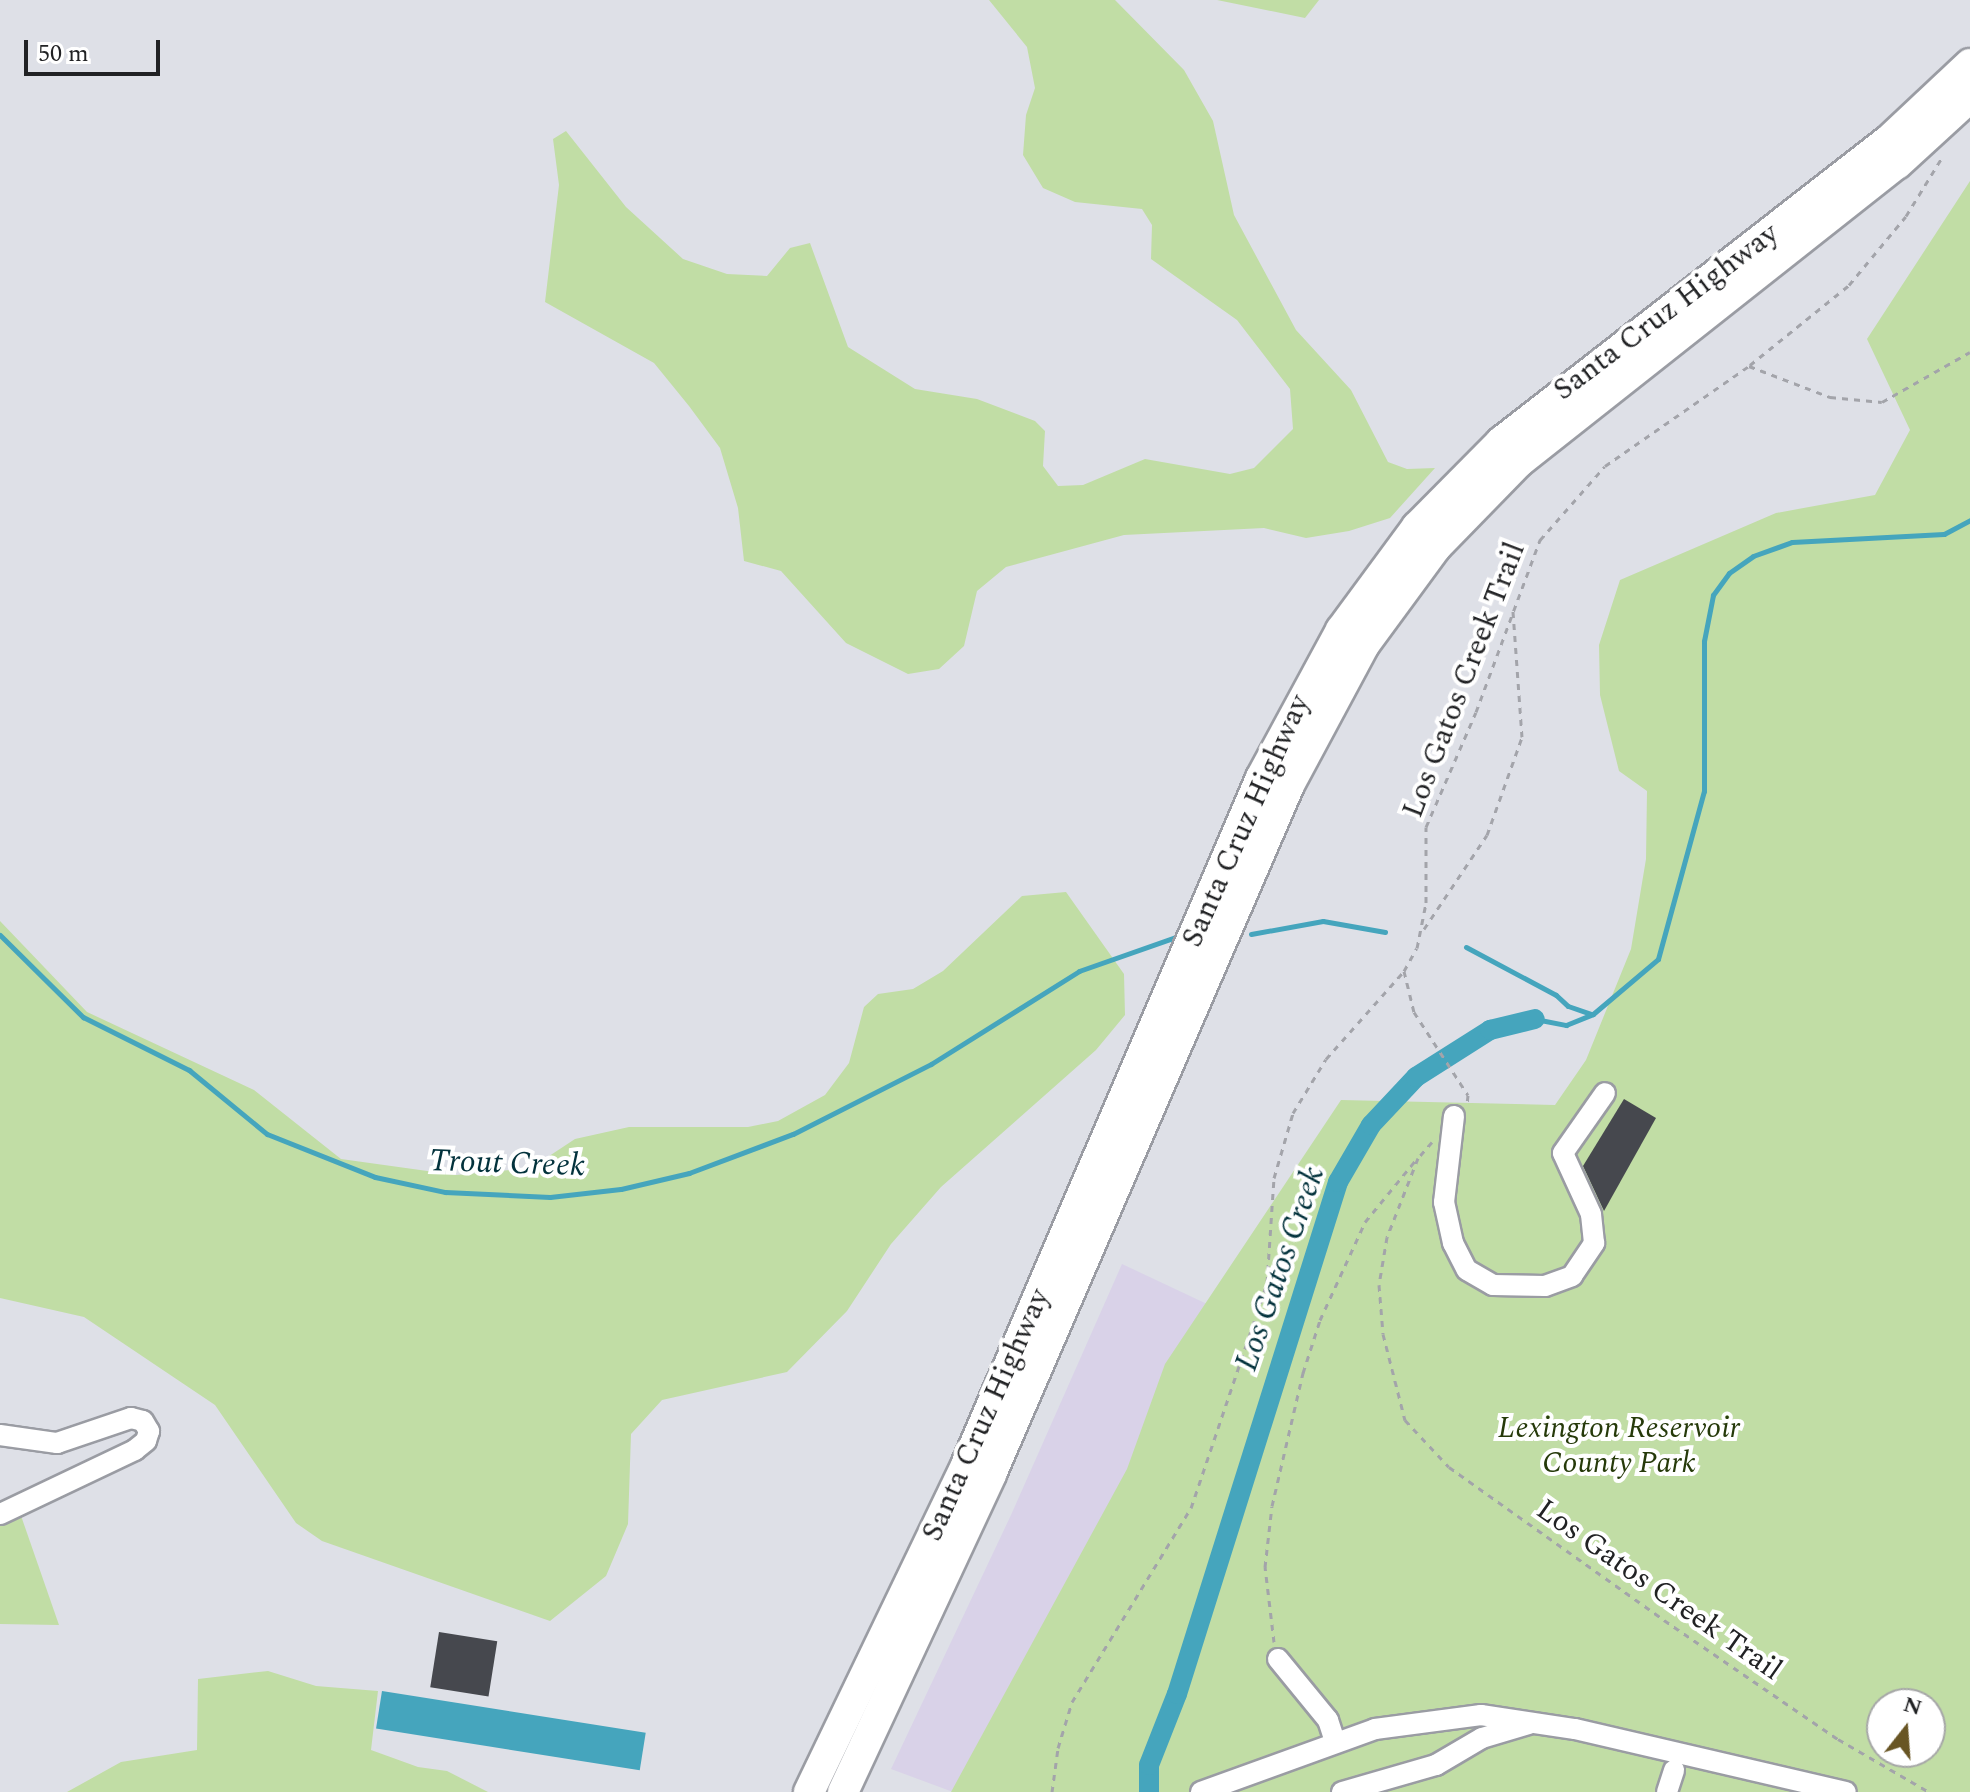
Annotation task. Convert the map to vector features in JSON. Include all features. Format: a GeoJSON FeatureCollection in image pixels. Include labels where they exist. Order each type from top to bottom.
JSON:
{"type":"FeatureCollection","features":[{"type":"Feature","properties":{"kind":"highway","name":"Santa Cruz Highway"},"geometry":{"type":"LineString","coordinates":[[809,1792],[967,1463],[1261,778],[1341,630],[1417,527],[1501,442],[1887,142],[1970,64]]}},
{"type":"Feature","properties":{"kind":"highway","name":"Santa Cruz Highway"},"geometry":{"type":"LineString","coordinates":[[843,1792],[991,1474],[1294,773],[1364,645],[1436,547],[1519,462],[1877,180],[1970,97]]}},
{"type":"Feature","properties":{"kind":"street"},"geometry":{"type":"LineString","coordinates":[[1454,1116],[1444,1202],[1453,1243],[1467,1270],[1493,1285],[1545,1286],[1572,1276],[1594,1243],[1591,1214],[1563,1153],[1605,1093]]}},
{"type":"Feature","properties":{"kind":"street"},"geometry":{"type":"LineString","coordinates":[[0,1435],[57,1443],[131,1418],[143,1421],[149,1431],[146,1441],[135,1450],[0,1514]]}},
{"type":"Feature","properties":{"kind":"street"},"geometry":{"type":"LineString","coordinates":[[1278,1659],[1328,1720],[1335,1742]]}},
{"type":"Feature","properties":{"kind":"street"},"geometry":{"type":"LineString","coordinates":[[1201,1792],[1335,1742],[1449,1716],[1536,1722],[1846,1792]]}},
{"type":"Feature","properties":{"kind":"street"},"geometry":{"type":"LineString","coordinates":[[1342,1792],[1436,1765],[1482,1738],[1536,1722]]}},
{"type":"Feature","properties":{"kind":"street"},"geometry":{"type":"LineString","coordinates":[[1667,1792],[1674,1770]]}},
{"type":"Feature","properties":{"kind":"path","name":"Los Gatos Creek Trail"},"geometry":{"type":"LineString","coordinates":[[1929,1792],[1838,1739],[1664,1620],[1426,1446],[1405,1420],[1393,1380],[1379,1285],[1387,1237],[1418,1158],[1468,1104],[1468,1095],[1419,1022],[1404,971],[1422,932],[1426,827],[1476,712],[1540,540],[1580,488],[1634,444],[1749,366],[1849,285],[1906,216],[1944,152]]}},
{"type":"Feature","properties":{"kind":"path"},"geometry":{"type":"LineString","coordinates":[[1749,366],[1830,397],[1882,402],[1970,352]]}},
{"type":"Feature","properties":{"kind":"path"},"geometry":{"type":"LineString","coordinates":[[1422,932],[1487,835],[1522,737],[1513,608]]}},
{"type":"Feature","properties":{"kind":"path"},"geometry":{"type":"LineString","coordinates":[[1052,1792],[1058,1748],[1072,1702],[1191,1508],[1267,1283],[1274,1178],[1293,1113],[1333,1050],[1404,971]]}},
{"type":"Feature","properties":{"kind":"path"},"geometry":{"type":"LineString","coordinates":[[1278,1659],[1267,1612],[1265,1567],[1272,1506],[1303,1373],[1320,1320],[1365,1222],[1418,1158]]}},
{"type":"Feature","properties":{"kind":"shaded area"},"geometry":{"type":"Polygon","coordinates":[[[1122,1264],[1258,1328],[953,1792],[891,1769],[1011,1515],[1122,1264]]]}},
{"type":"Feature","properties":{"kind":"green space"},"geometry":{"type":"Polygon","coordinates":[[[989,0],[1115,0],[1184,70],[1213,121],[1234,215],[1296,330],[1351,390],[1388,462],[1407,469],[1435,468],[1390,518],[1349,531],[1306,538],[1264,528],[1124,535],[1006,567],[977,591],[964,646],[939,669],[908,674],[846,643],[781,571],[744,561],[738,508],[720,448],[689,406],[654,363],[545,302],[559,185],[553,139],[566,131],[626,207],[683,259],[727,274],[767,276],[790,248],[810,243],[848,347],[915,389],[977,399],[1035,421],[1045,431],[1043,466],[1058,486],[1083,485],[1145,459],[1230,474],[1254,468],[1293,429],[1290,389],[1237,320],[1151,259],[1152,225],[1142,209],[1075,202],[1043,188],[1023,155],[1026,115],[1035,88],[1027,47],[989,0]]]}},
{"type":"Feature","properties":{"kind":"green space"},"geometry":{"type":"Polygon","coordinates":[[[1217,0],[1319,0],[1305,18],[1217,0]]]}},
{"type":"Feature","properties":{"kind":"green space","name":"Lexington Reservoir County Park"},"geometry":{"type":"Polygon","coordinates":[[[1970,181],[1970,1792],[951,1792],[1127,1469],[1165,1364],[1341,1100],[1555,1105],[1586,1060],[1631,949],[1646,859],[1647,791],[1619,771],[1600,695],[1599,645],[1620,580],[1776,513],[1875,495],[1910,430],[1867,339],[1970,181]]]}},
{"type":"Feature","properties":{"kind":"green space"},"geometry":{"type":"Polygon","coordinates":[[[1066,892],[1124,974],[1125,1015],[1096,1050],[941,1187],[891,1244],[847,1311],[787,1372],[662,1400],[631,1434],[628,1524],[606,1576],[550,1621],[322,1541],[296,1523],[215,1405],[84,1317],[0,1298],[0,921],[87,1012],[254,1090],[341,1159],[456,1175],[531,1168],[575,1139],[629,1127],[748,1127],[778,1121],[825,1095],[849,1063],[864,1007],[878,994],[913,989],[943,971],[1022,896],[1066,892]]]}},
{"type":"Feature","properties":{"kind":"green space"},"geometry":{"type":"Polygon","coordinates":[[[19,1510],[59,1625],[0,1624],[0,1511],[19,1510]]]}},
{"type":"Feature","properties":{"kind":"green space"},"geometry":{"type":"Polygon","coordinates":[[[268,1671],[316,1686],[378,1691],[371,1750],[418,1767],[447,1771],[488,1792],[67,1792],[121,1762],[197,1750],[198,1679],[268,1671]]]}},
{"type":"Feature","properties":{"kind":"water"},"geometry":{"type":"Polygon","coordinates":[[[382,1691],[646,1733],[640,1770],[376,1729],[382,1691]]]}},
{"type":"Feature","properties":{"kind":"building"},"geometry":{"type":"Polygon","coordinates":[[[1624,1099],[1656,1118],[1604,1211],[1583,1166],[1624,1099]]]}},
{"type":"Feature","properties":{"kind":"building"},"geometry":{"type":"Polygon","coordinates":[[[439,1632],[497,1641],[489,1697],[430,1687],[439,1632]]]}},
{"type":"Feature","properties":{"kind":"waterway","name":"Los Gatos Creek"},"geometry":{"type":"LineString","coordinates":[[1535,1019],[1566,1025],[1593,1014],[1658,959],[1704,791],[1704,641],[1713,595],[1729,573],[1753,556],[1792,542],[1944,534],[1970,520]]}},
{"type":"Feature","properties":{"kind":"waterway","name":"Trout Creek"},"geometry":{"type":"LineString","coordinates":[[1251,934],[1323,921],[1385,932]]}},
{"type":"Feature","properties":{"kind":"waterway","name":"Trout Creek"},"geometry":{"type":"LineString","coordinates":[[0,935],[83,1017],[189,1070],[267,1134],[375,1177],[445,1192],[550,1197],[621,1189],[689,1173],[793,1134],[931,1064],[1079,971],[1176,937]]}},
{"type":"Feature","properties":{"kind":"waterway","name":"Trout Creek"},"geometry":{"type":"LineString","coordinates":[[1466,947],[1556,995],[1568,1006],[1591,1014]]}},
{"type":"Feature","properties":{"kind":"waterway","name":"Los Gatos Creek"},"geometry":{"type":"LineString","coordinates":[[1149,1792],[1149,1765],[1177,1694],[1338,1182],[1371,1125],[1416,1077],[1490,1030],[1535,1019]]}}]}
